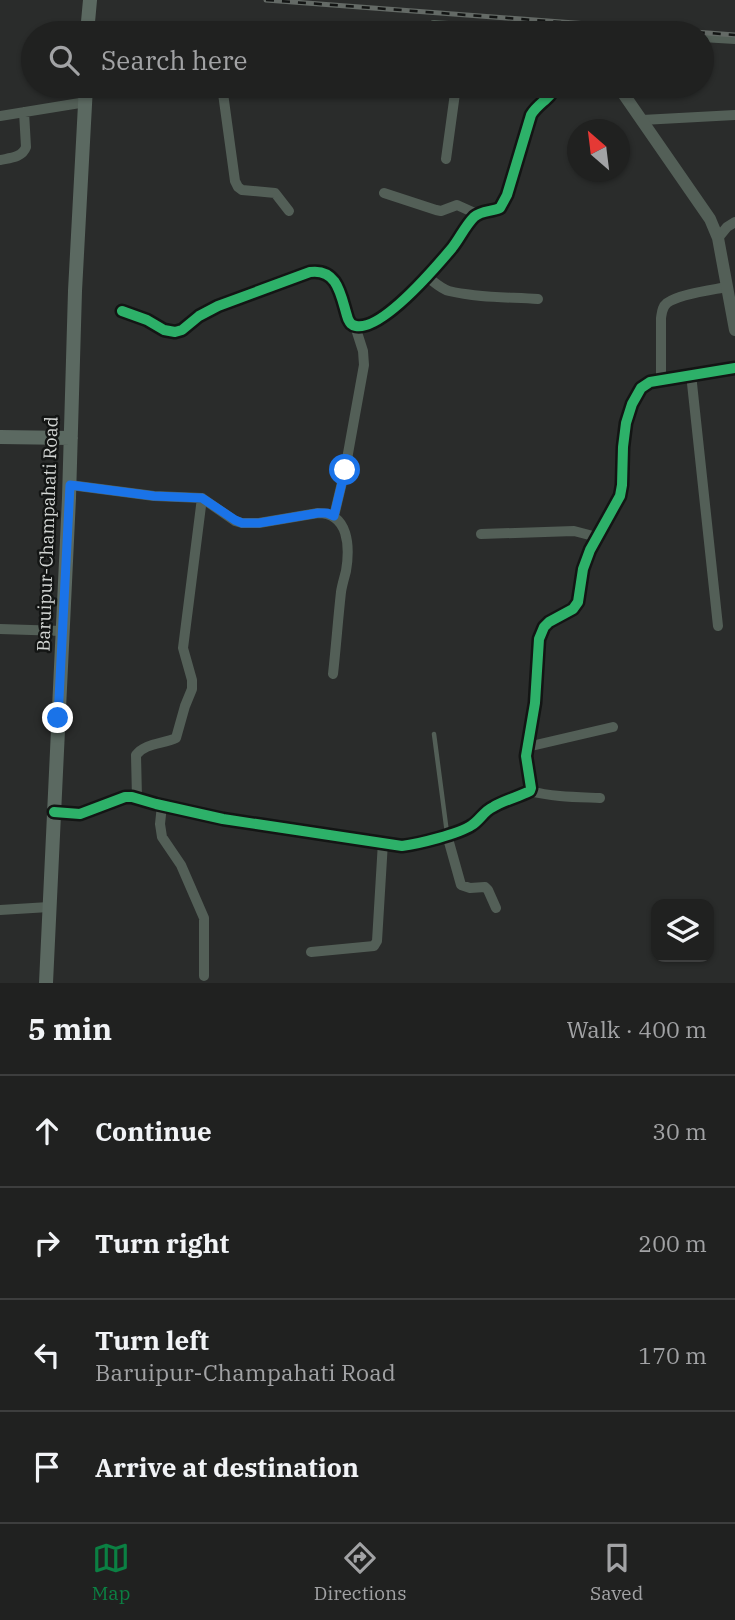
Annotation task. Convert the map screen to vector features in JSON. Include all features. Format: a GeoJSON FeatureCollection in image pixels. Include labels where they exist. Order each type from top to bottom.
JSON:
{"type":"FeatureCollection","features":[{"type":"Feature","properties":{"kind":"main road"},"geometry":{"type":"LineString","coordinates":[[88,21],[90,0]]}},
{"type":"Feature","properties":{"kind":"main road","name":"Baruipur-Champahati Road"},"geometry":{"type":"LineString","coordinates":[[46,983],[70,485],[75,291],[86,98]]}},
{"type":"Feature","properties":{"kind":"main road"},"geometry":{"type":"LineString","coordinates":[[0,437],[71,438]]}},
{"type":"Feature","properties":{"kind":"street"},"geometry":{"type":"LineString","coordinates":[[714,38],[735,39]]}},
{"type":"Feature","properties":{"kind":"street"},"geometry":{"type":"LineString","coordinates":[[224,98],[238,187],[242,190],[275,193],[289,211]]}},
{"type":"Feature","properties":{"kind":"street"},"geometry":{"type":"LineString","coordinates":[[446,159],[454,98]]}},
{"type":"Feature","properties":{"kind":"street"},"geometry":{"type":"LineString","coordinates":[[355,326],[371,322],[394,309],[453,247],[477,214],[495,211],[503,203],[531,115],[547,98]]}},
{"type":"Feature","properties":{"kind":"street"},"geometry":{"type":"LineString","coordinates":[[626,98],[710,219],[718,238],[735,330]]}},
{"type":"Feature","properties":{"kind":"street"},"geometry":{"type":"LineString","coordinates":[[0,116],[86,102]]}},
{"type":"Feature","properties":{"kind":"street"},"geometry":{"type":"LineString","coordinates":[[0,160],[24,152],[24,112]]}},
{"type":"Feature","properties":{"kind":"street"},"geometry":{"type":"LineString","coordinates":[[642,120],[735,115]]}},
{"type":"Feature","properties":{"kind":"street"},"geometry":{"type":"LineString","coordinates":[[384,193],[436,210],[441,211],[457,205],[477,214]]}},
{"type":"Feature","properties":{"kind":"street"},"geometry":{"type":"LineString","coordinates":[[718,238],[735,222]]}},
{"type":"Feature","properties":{"kind":"street"},"geometry":{"type":"LineString","coordinates":[[122,311],[147,320],[164,330],[175,332],[218,306],[310,272],[326,273],[335,282],[348,319],[355,326],[363,351],[364,365],[334,516]]}},
{"type":"Feature","properties":{"kind":"street"},"geometry":{"type":"LineString","coordinates":[[426,276],[449,291],[538,299]]}},
{"type":"Feature","properties":{"kind":"street"},"geometry":{"type":"LineString","coordinates":[[661,379],[662,309],[677,298],[727,287]]}},
{"type":"Feature","properties":{"kind":"street"},"geometry":{"type":"LineString","coordinates":[[530,791],[526,767],[527,747],[535,703],[541,631],[549,622],[573,609],[578,601],[583,569],[590,550],[620,496],[625,435],[632,404],[641,388],[649,382],[735,368]]}},
{"type":"Feature","properties":{"kind":"street"},"geometry":{"type":"LineString","coordinates":[[691,374],[718,626]]}},
{"type":"Feature","properties":{"kind":"street"},"geometry":{"type":"LineString","coordinates":[[70,485],[154,496],[202,498],[242,523],[259,523],[318,513],[334,516],[344,529],[348,555],[341,589],[333,674]]}},
{"type":"Feature","properties":{"kind":"street"},"geometry":{"type":"LineString","coordinates":[[137,799],[136,755],[142,748],[176,738],[192,689],[183,648],[202,498]]}},
{"type":"Feature","properties":{"kind":"street"},"geometry":{"type":"LineString","coordinates":[[481,534],[574,531],[597,537]]}},
{"type":"Feature","properties":{"kind":"street"},"geometry":{"type":"LineString","coordinates":[[0,629],[62,631]]}},
{"type":"Feature","properties":{"kind":"street"},"geometry":{"type":"LineString","coordinates":[[527,747],[613,727]]}},
{"type":"Feature","properties":{"kind":"street"},"geometry":{"type":"LineString","coordinates":[[54,812],[80,814],[125,797],[223,819],[402,846],[415,845],[472,826],[491,808],[530,791],[545,795],[600,798]]}},
{"type":"Feature","properties":{"kind":"street"},"geometry":{"type":"LineString","coordinates":[[162,805],[162,837],[181,865],[204,918],[204,976]]}},
{"type":"Feature","properties":{"kind":"street"},"geometry":{"type":"LineString","coordinates":[[447,835],[461,885],[470,888],[485,887],[496,908]]}},
{"type":"Feature","properties":{"kind":"street"},"geometry":{"type":"LineString","coordinates":[[311,952],[374,946],[377,940],[383,842]]}},
{"type":"Feature","properties":{"kind":"street"},"geometry":{"type":"LineString","coordinates":[[0,910],[49,907]]}},
{"type":"Feature","properties":{"kind":"lane"},"geometry":{"type":"LineString","coordinates":[[434,734],[447,835]]}},
{"type":"Feature","properties":{"kind":"railway"},"geometry":{"type":"LineString","coordinates":[[266,0],[547,21]]}},
{"type":"Feature","properties":{"kind":"railway"},"geometry":{"type":"LineString","coordinates":[[714,33],[735,35]]}},
{"type":"Feature","properties":{"kind":"cycle path"},"geometry":{"type":"LineString","coordinates":[[122,311],[147,320],[164,330],[175,332],[218,306],[310,272],[320,272],[327,275],[337,286],[352,324],[367,325],[380,319],[421,282],[452,248],[474,217],[500,208],[507,195],[531,115],[547,98]]}},
{"type":"Feature","properties":{"kind":"cycle path"},"geometry":{"type":"LineString","coordinates":[[54,812],[80,814],[125,797],[132,797],[223,819],[402,846],[458,832],[475,823],[502,802],[530,791],[526,756],[535,703],[539,639],[549,622],[573,609],[578,602],[583,569],[590,550],[620,496],[626,423],[632,404],[641,388],[650,382],[735,368]]}},
{"type":"Feature","properties":{"kind":"route"},"geometry":{"type":"LineString","coordinates":[[58,718],[70,485],[154,496],[202,498],[235,520],[242,523],[259,523],[318,513],[334,516],[345,470]]}}]}
